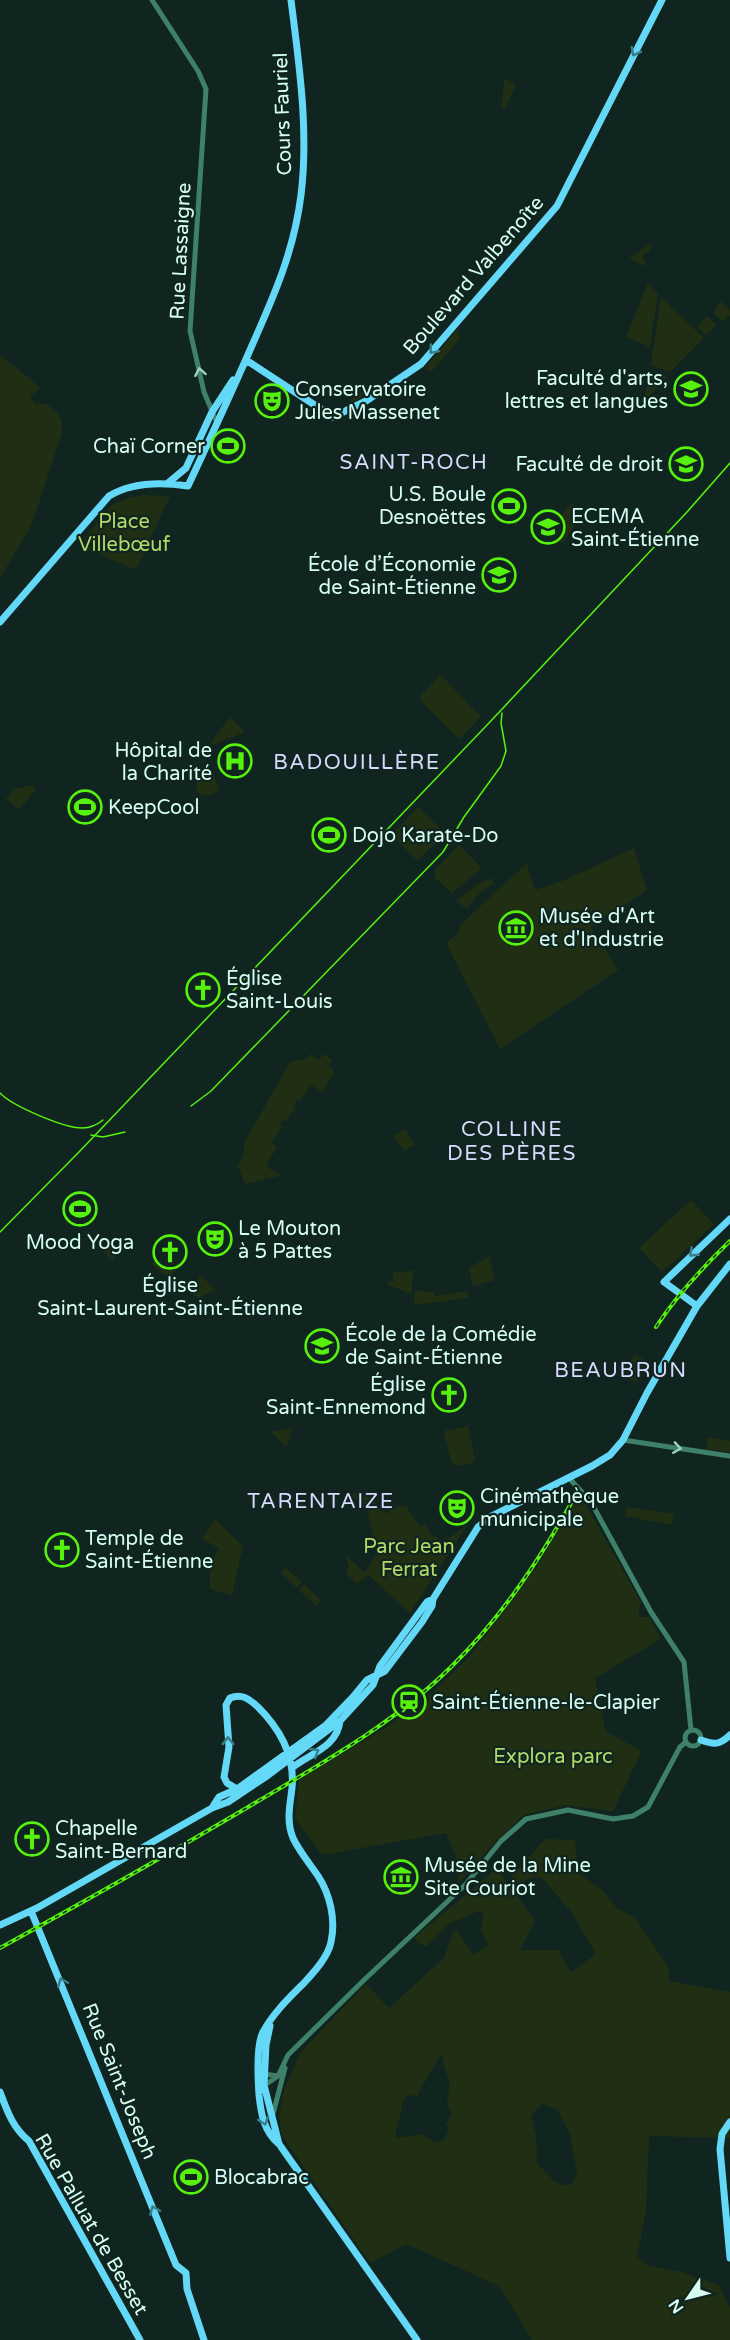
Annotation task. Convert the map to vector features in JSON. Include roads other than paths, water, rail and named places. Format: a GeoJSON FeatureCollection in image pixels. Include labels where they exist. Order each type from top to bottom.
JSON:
{"type":"FeatureCollection","features":[{"type":"Feature","properties":{"kind":"main road","name":"Cours Fauriel"},"geometry":{"type":"LineString","coordinates":[[168,483],[188,486],[281,281],[293,239],[301,194],[303,124],[291,0]]}},
{"type":"Feature","properties":{"kind":"main road","name":"Boulevard Valbenoîte"},"geometry":{"type":"LineString","coordinates":[[246,360],[333,417],[366,401],[421,364],[557,206],[662,0]]}},
{"type":"Feature","properties":{"kind":"main road","name":"Cours Fauriel"},"geometry":{"type":"LineString","coordinates":[[168,483],[186,468],[212,412],[246,360]]}},
{"type":"Feature","properties":{"kind":"main road"},"geometry":{"type":"LineString","coordinates":[[0,622],[109,496],[130,486],[168,483]]}},
{"type":"Feature","properties":{"kind":"main road"},"geometry":{"type":"LineString","coordinates":[[697,1306],[664,1282],[730,1219]]}},
{"type":"Feature","properties":{"kind":"main road"},"geometry":{"type":"LineString","coordinates":[[212,1808],[219,1797],[237,1789],[326,1725],[367,1680],[385,1671],[422,1622],[432,1606],[433,1599],[478,1527],[488,1518],[610,1455],[623,1440],[697,1306],[730,1264]]}},
{"type":"Feature","properties":{"kind":"main road"},"geometry":{"type":"LineString","coordinates":[[0,1925],[32,1911],[212,1808],[228,1802],[340,1721],[373,1685],[377,1675]]}},
{"type":"Feature","properties":{"kind":"main road"},"geometry":{"type":"LineString","coordinates":[[237,1789],[227,1783],[224,1777],[229,1747],[226,1705],[230,1698],[240,1695],[249,1699],[273,1724],[285,1746],[293,1767],[289,1822],[293,1838],[320,1879],[331,1907],[333,1928],[331,1944],[316,1970],[277,2010],[270,2024],[266,2045],[264,2085],[279,2144]]}},
{"type":"Feature","properties":{"kind":"main road"},"geometry":{"type":"LineString","coordinates":[[293,1767],[331,1742],[337,1735],[340,1721]]}},
{"type":"Feature","properties":{"kind":"main road"},"geometry":{"type":"LineString","coordinates":[[701,1740],[712,1744],[723,1742],[730,1735]]}},
{"type":"Feature","properties":{"kind":"main road","name":"Rue Saint-Joseph"},"geometry":{"type":"LineString","coordinates":[[32,1911],[176,2265],[186,2273],[188,2289],[204,2340]]}},
{"type":"Feature","properties":{"kind":"main road"},"geometry":{"type":"LineString","coordinates":[[270,2024],[263,2031],[260,2043],[259,2092],[263,2120],[272,2139],[279,2144],[417,2340]]}},
{"type":"Feature","properties":{"kind":"main road","name":"Rue Palluat de Besset"},"geometry":{"type":"LineString","coordinates":[[0,2092],[12,2122],[19,2133],[29,2141],[140,2340]]}},
{"type":"Feature","properties":{"kind":"main road"},"geometry":{"type":"LineString","coordinates":[[730,2122],[722,2134],[720,2149],[730,2258]]}},
{"type":"Feature","properties":{"kind":"street","name":"Rue Lassaigne"},"geometry":{"type":"LineString","coordinates":[[152,0],[198,71],[206,90],[190,331],[204,392],[212,412]]}},
{"type":"Feature","properties":{"kind":"street"},"geometry":{"type":"LineString","coordinates":[[212,412],[217,423]]}},
{"type":"Feature","properties":{"kind":"street"},"geometry":{"type":"LineString","coordinates":[[623,1440],[730,1456]]}},
{"type":"Feature","properties":{"kind":"street"},"geometry":{"type":"LineString","coordinates":[[568,1477],[591,1502],[651,1612],[684,1662],[691,1730]]}},
{"type":"Feature","properties":{"kind":"street"},"geometry":{"type":"LineString","coordinates":[[686,1742],[693,1746],[698,1745],[701,1740],[698,1731],[691,1730]]}},
{"type":"Feature","properties":{"kind":"street"},"geometry":{"type":"LineString","coordinates":[[686,1742],[686,1735],[691,1730]]}},
{"type":"Feature","properties":{"kind":"street"},"geometry":{"type":"LineString","coordinates":[[259,2092],[264,2085],[278,2076],[288,2055],[466,1884],[501,1841],[526,1819],[567,1810],[613,1819],[633,1816],[648,1807],[675,1755],[686,1742]]}},
{"type":"Feature","properties":{"kind":"street"},"geometry":{"type":"LineString","coordinates":[[272,2118],[288,2055]]}},
{"type":"Feature","properties":{"kind":"street"},"geometry":{"type":"LineString","coordinates":[[264,2074],[278,2076]]}},
{"type":"Feature","properties":{"kind":"tram line"},"geometry":{"type":"LineString","coordinates":[[0,1232],[488,724],[730,463]]}},
{"type":"Feature","properties":{"kind":"tram line"},"geometry":{"type":"LineString","coordinates":[[191,1106],[211,1091],[443,852],[464,817],[501,766],[506,751],[501,723],[502,713]]}},
{"type":"Feature","properties":{"kind":"tram line"},"geometry":{"type":"LineString","coordinates":[[0,1093],[26,1110],[74,1127],[85,1128],[103,1120]]}},
{"type":"Feature","properties":{"kind":"tram line"},"geometry":{"type":"LineString","coordinates":[[91,1135],[103,1137],[125,1132]]}},
{"type":"Feature","properties":{"kind":"railway"},"geometry":{"type":"LineString","coordinates":[[656,1327],[690,1282],[730,1241]]}},
{"type":"Feature","properties":{"kind":"railway"},"geometry":{"type":"LineString","coordinates":[[0,1948],[163,1857],[310,1770],[360,1739],[408,1705],[452,1666],[504,1607],[534,1565],[574,1498]]}},
{"type":"Feature","properties":{"kind":"place","name":"Faculté d'arts, lettres et langues"},"geometry":{"type":"Point","coordinates":[691,389]}},
{"type":"Feature","properties":{"kind":"place","name":"Conservatoire Jules Massenet"},"geometry":{"type":"Point","coordinates":[272,401]}},
{"type":"Feature","properties":{"kind":"place","name":"Chaï Corner"},"geometry":{"type":"Point","coordinates":[228,446]}},
{"type":"Feature","properties":{"kind":"place","name":"Faculté de droit"},"geometry":{"type":"Point","coordinates":[686,464]}},
{"type":"Feature","properties":{"kind":"place","name":"U.S. Boule Desnoëttes"},"geometry":{"type":"Point","coordinates":[509,506]}},
{"type":"Feature","properties":{"kind":"place","name":"ECEMA Saint-Étienne"},"geometry":{"type":"Point","coordinates":[548,527]}},
{"type":"Feature","properties":{"kind":"place","name":"École d’Économie de Saint-Étienne"},"geometry":{"type":"Point","coordinates":[499,575]}},
{"type":"Feature","properties":{"kind":"place","name":"Hôpital de la Charité"},"geometry":{"type":"Point","coordinates":[235,761]}},
{"type":"Feature","properties":{"kind":"place","name":"KeepCool"},"geometry":{"type":"Point","coordinates":[85,807]}},
{"type":"Feature","properties":{"kind":"place","name":"Dojo Karate-Do"},"geometry":{"type":"Point","coordinates":[329,835]}},
{"type":"Feature","properties":{"kind":"place","name":"Musée d'Art et d'Industrie"},"geometry":{"type":"Point","coordinates":[516,928]}},
{"type":"Feature","properties":{"kind":"place","name":"Église Saint-Louis"},"geometry":{"type":"Point","coordinates":[203,990]}},
{"type":"Feature","properties":{"kind":"place","name":"Mood Yoga"},"geometry":{"type":"Point","coordinates":[80,1209]}},
{"type":"Feature","properties":{"kind":"place","name":"Le Mouton à 5 Pattes"},"geometry":{"type":"Point","coordinates":[215,1239]}},
{"type":"Feature","properties":{"kind":"place","name":"Église Saint-Laurent-Saint-Étienne"},"geometry":{"type":"Point","coordinates":[170,1252]}},
{"type":"Feature","properties":{"kind":"place","name":"École de la Comédie de Saint-Étienne"},"geometry":{"type":"Point","coordinates":[322,1346]}},
{"type":"Feature","properties":{"kind":"place","name":"Église Saint-Ennemond"},"geometry":{"type":"Point","coordinates":[449,1395]}},
{"type":"Feature","properties":{"kind":"place","name":"Cinémathèque municipale"},"geometry":{"type":"Point","coordinates":[457,1508]}},
{"type":"Feature","properties":{"kind":"place","name":"Temple de Saint-Étienne"},"geometry":{"type":"Point","coordinates":[62,1550]}},
{"type":"Feature","properties":{"kind":"place","name":"Saint-Étienne-le-Clapier"},"geometry":{"type":"Point","coordinates":[409,1702]}},
{"type":"Feature","properties":{"kind":"place","name":"Chapelle Saint-Bernard"},"geometry":{"type":"Point","coordinates":[32,1839]}},
{"type":"Feature","properties":{"kind":"place","name":"Musée de la Mine Site Couriot"},"geometry":{"type":"Point","coordinates":[401,1877]}},
{"type":"Feature","properties":{"kind":"place","name":"Blocabrac"},"geometry":{"type":"Point","coordinates":[191,2177]}},
{"type":"Feature","properties":{"kind":"district","name":"SAINT-ROCH"},"geometry":{"type":"Point","coordinates":[414,462]}},
{"type":"Feature","properties":{"kind":"district","name":"BADOUILLÈRE"},"geometry":{"type":"Point","coordinates":[357,762]}},
{"type":"Feature","properties":{"kind":"district","name":"COLLINE DES PÈRES"},"geometry":{"type":"Point","coordinates":[512,1141]}},
{"type":"Feature","properties":{"kind":"district","name":"BEAUBRUN"},"geometry":{"type":"Point","coordinates":[621,1370]}},
{"type":"Feature","properties":{"kind":"district","name":"TARENTAIZE"},"geometry":{"type":"Point","coordinates":[321,1501]}},
{"type":"Feature","properties":{"kind":"park label","name":"Place Villebœuf"},"geometry":{"type":"Point","coordinates":[124,532]}},
{"type":"Feature","properties":{"kind":"park label","name":"Parc Jean Ferrat"},"geometry":{"type":"Point","coordinates":[409,1558]}},
{"type":"Feature","properties":{"kind":"park label","name":"Explora parc"},"geometry":{"type":"Point","coordinates":[553,1756]}}]}
